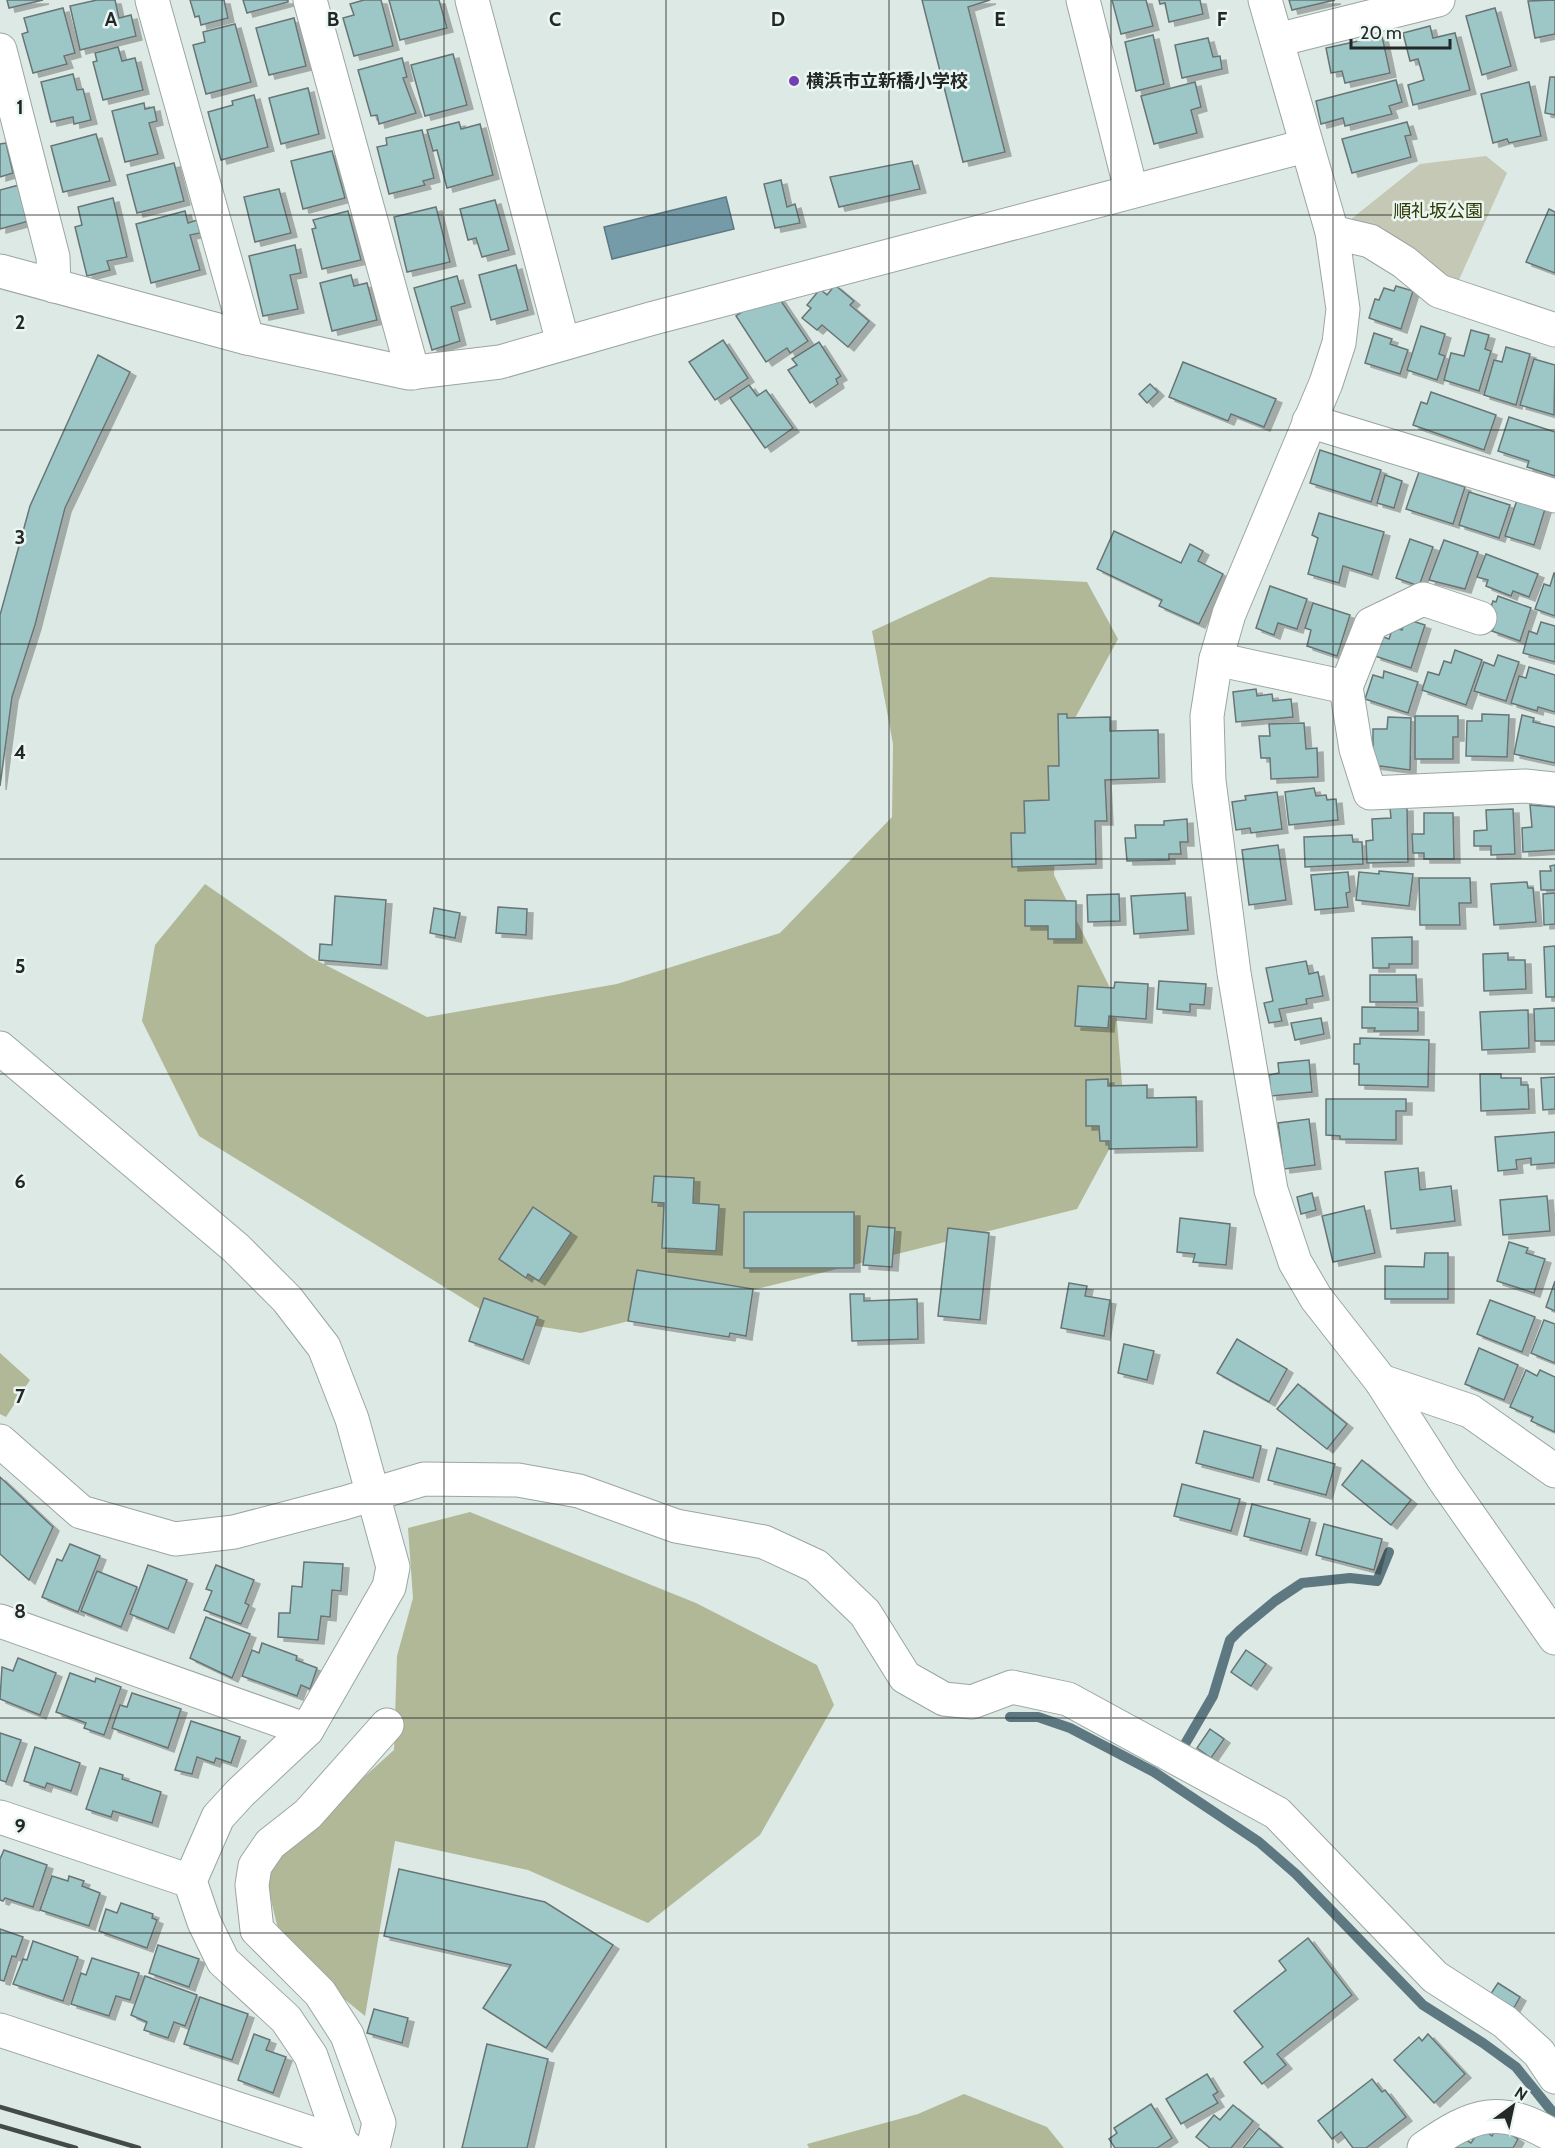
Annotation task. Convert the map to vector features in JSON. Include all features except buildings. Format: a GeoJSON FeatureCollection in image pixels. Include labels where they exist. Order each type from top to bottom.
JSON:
{"type":"FeatureCollection","features":[{"type":"Feature","properties":{"kind":"street"},"geometry":{"type":"LineString","coordinates":[[152,0],[247,338]]}},
{"type":"Feature","properties":{"kind":"street"},"geometry":{"type":"LineString","coordinates":[[310,0],[413,373]]}},
{"type":"Feature","properties":{"kind":"street"},"geometry":{"type":"LineString","coordinates":[[472,0],[563,343]]}},
{"type":"Feature","properties":{"kind":"street"},"geometry":{"type":"LineString","coordinates":[[1083,0],[1131,190]]}},
{"type":"Feature","properties":{"kind":"street"},"geometry":{"type":"LineString","coordinates":[[1265,0],[1305,146],[1332,232],[1343,309],[1339,343],[1229,614],[1216,659],[1207,716],[1209,781],[1234,973],[1270,1190],[1300,1271],[1316,1299],[1381,1381],[1443,1478],[1555,1638]]}},
{"type":"Feature","properties":{"kind":"street"},"geometry":{"type":"LineString","coordinates":[[1277,40],[1438,0]]}},
{"type":"Feature","properties":{"kind":"street"},"geometry":{"type":"LineString","coordinates":[[0,50],[53,257],[54,286]]}},
{"type":"Feature","properties":{"kind":"street"},"geometry":{"type":"LineString","coordinates":[[0,271],[247,338],[413,373],[500,362],[1131,190],[1305,146]]}},
{"type":"Feature","properties":{"kind":"street"},"geometry":{"type":"LineString","coordinates":[[1332,232],[1370,242],[1404,262],[1439,291],[1555,330]]}},
{"type":"Feature","properties":{"kind":"street"},"geometry":{"type":"LineString","coordinates":[[1309,421],[1555,496]]}},
{"type":"Feature","properties":{"kind":"street"},"geometry":{"type":"LineString","coordinates":[[1480,618],[1423,599],[1371,624],[1346,687],[1356,750],[1370,793],[1525,786],[1555,789]]}},
{"type":"Feature","properties":{"kind":"street"},"geometry":{"type":"LineString","coordinates":[[1216,659],[1346,687]]}},
{"type":"Feature","properties":{"kind":"street"},"geometry":{"type":"LineString","coordinates":[[0,1048],[236,1248],[287,1299],[324,1347],[352,1419],[393,1567],[389,1587],[307,1730],[218,1817],[190,1881],[204,1922],[223,1961],[286,2019],[311,2056],[344,2146]]}},
{"type":"Feature","properties":{"kind":"street"},"geometry":{"type":"LineString","coordinates":[[1381,1381],[1470,1411],[1555,1471]]}},
{"type":"Feature","properties":{"kind":"street"},"geometry":{"type":"LineString","coordinates":[[0,1441],[81,1512],[175,1539],[234,1532],[424,1479],[518,1480],[579,1491],[676,1526],[764,1542],[816,1566],[865,1613],[904,1677],[944,1699],[972,1702],[1012,1687],[1068,1699],[1277,1813],[1435,1977],[1505,2022],[1539,2053],[1555,2077]]}},
{"type":"Feature","properties":{"kind":"street"},"geometry":{"type":"LineString","coordinates":[[0,1621],[307,1730]]}},
{"type":"Feature","properties":{"kind":"street"},"geometry":{"type":"LineString","coordinates":[[373,2148],[379,2123],[347,2035],[321,1993],[257,1930],[252,1885],[255,1866],[270,1844],[308,1814],[387,1725]]}},
{"type":"Feature","properties":{"kind":"street"},"geometry":{"type":"LineString","coordinates":[[0,1817],[190,1881]]}},
{"type":"Feature","properties":{"kind":"street"},"geometry":{"type":"LineString","coordinates":[[0,2030],[344,2146]]}},
{"type":"Feature","properties":{"kind":"street"},"geometry":{"type":"LineString","coordinates":[[1424,2148],[1473,2118],[1508,2116],[1534,2125],[1555,2137]]}},
{"type":"Feature","properties":{"kind":"green space","name":"順礼坂公園"},"geometry":{"type":"Polygon","coordinates":[[[1486,156],[1507,173],[1458,282],[1350,220],[1420,164],[1486,156]]]}},
{"type":"Feature","properties":{"kind":"green space"},"geometry":{"type":"Polygon","coordinates":[[[990,577],[1087,582],[1118,639],[1061,744],[1054,875],[1115,998],[1125,1120],[1077,1209],[581,1333],[498,1320],[199,1136],[142,1021],[155,945],[205,884],[310,957],[427,1017],[617,984],[780,933],[892,817],[893,744],[872,631],[990,577]]]}},
{"type":"Feature","properties":{"kind":"green space"},"geometry":{"type":"Polygon","coordinates":[[[0,1353],[30,1380],[6,1417],[0,1414],[0,1353]]]}},
{"type":"Feature","properties":{"kind":"green space"},"geometry":{"type":"Polygon","coordinates":[[[470,1512],[696,1603],[817,1665],[834,1705],[760,1835],[648,1923],[528,1870],[395,1841],[365,2016],[283,1949],[263,1868],[394,1750],[397,1656],[413,1598],[408,1528],[470,1512]]]}},
{"type":"Feature","properties":{"kind":"green space"},"geometry":{"type":"Polygon","coordinates":[[[964,2094],[1047,2127],[1064,2148],[809,2148],[807,2144],[918,2114],[964,2094]]]}},
{"type":"Feature","properties":{"kind":"water"},"geometry":{"type":"Polygon","coordinates":[[[726,197],[734,229],[612,259],[604,227],[726,197]]]}},
{"type":"Feature","properties":{"kind":"waterway"},"geometry":{"type":"LineString","coordinates":[[1178,1756],[1213,1696],[1230,1640],[1240,1630],[1275,1601],[1302,1583],[1350,1578],[1377,1581],[1389,1552]]}},
{"type":"Feature","properties":{"kind":"waterway"},"geometry":{"type":"LineString","coordinates":[[1010,1717],[1038,1717],[1070,1728],[1154,1772],[1259,1842],[1296,1874],[1423,2005],[1516,2067],[1555,2115]]}},
{"type":"Feature","properties":{"kind":"railway"},"geometry":{"type":"LineString","coordinates":[[0,2107],[139,2148]]}},
{"type":"Feature","properties":{"kind":"railway"},"geometry":{"type":"LineString","coordinates":[[0,2126],[76,2148]]}},
{"type":"Feature","properties":{"kind":"place","name":"横浜市立新橋小学校"},"geometry":{"type":"Point","coordinates":[794,81]}}]}
